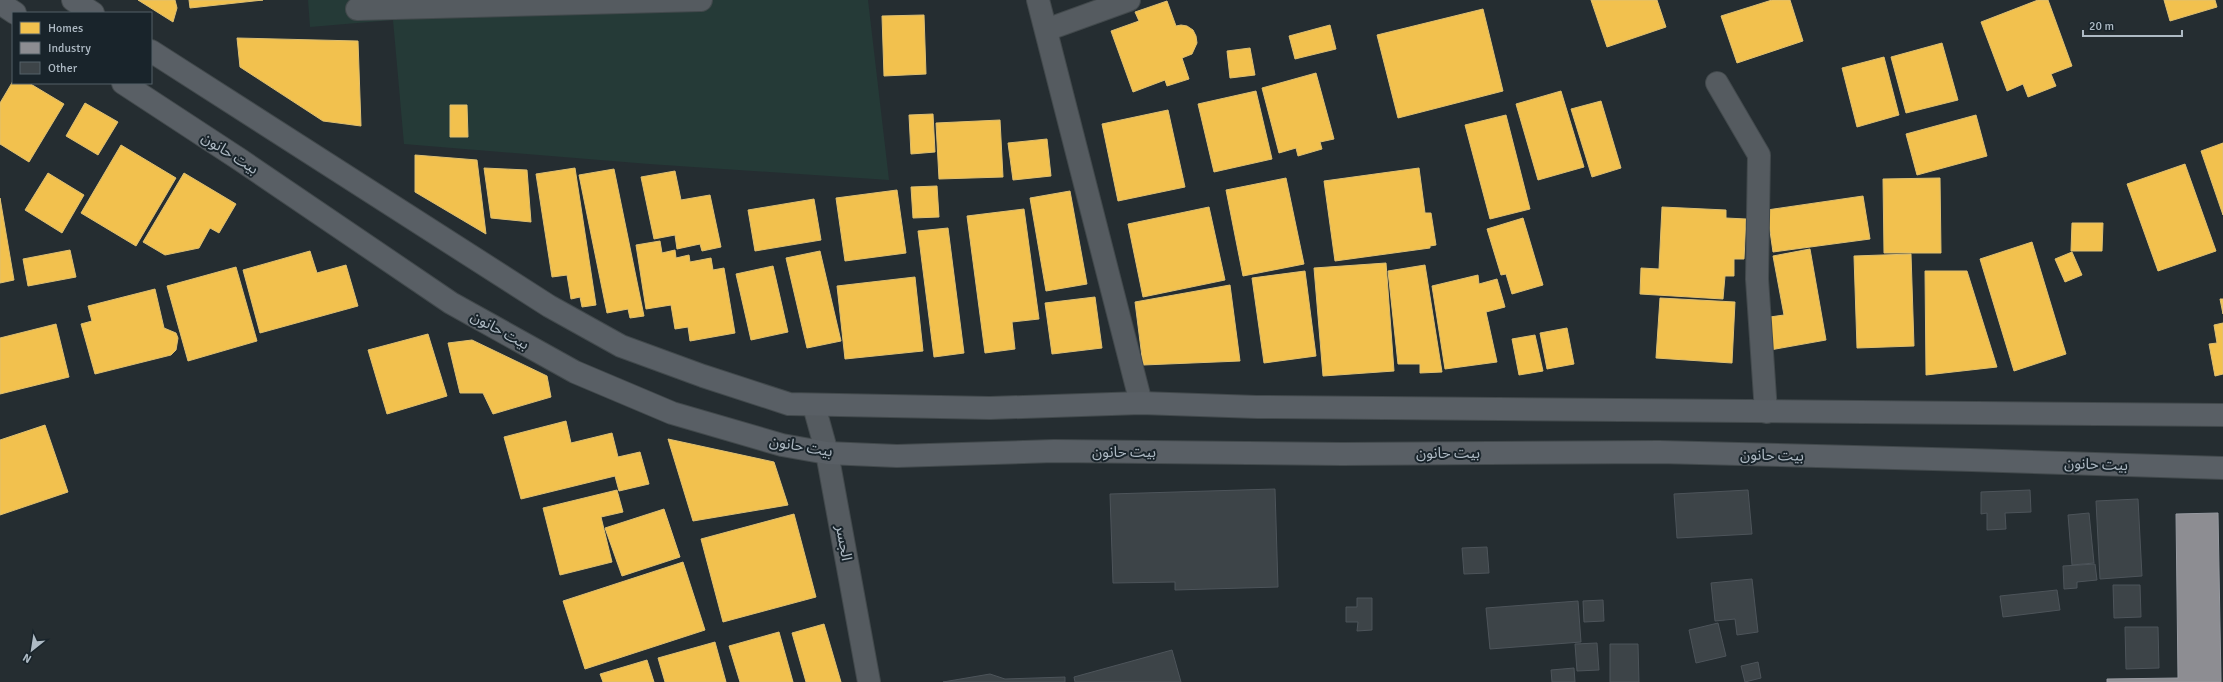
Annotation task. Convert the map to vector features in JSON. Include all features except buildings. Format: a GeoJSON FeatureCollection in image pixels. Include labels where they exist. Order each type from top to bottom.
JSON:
{"type":"FeatureCollection","features":[{"type":"Feature","properties":{"kind":"main road"},"geometry":{"type":"LineString","coordinates":[[73,0],[91,12]]}},
{"type":"Feature","properties":{"kind":"main road"},"geometry":{"type":"LineString","coordinates":[[0,3],[14,12]]}},
{"type":"Feature","properties":{"kind":"main road"},"geometry":{"type":"LineString","coordinates":[[152,52],[549,306],[622,346],[703,376],[789,404],[814,406],[990,408],[1141,403],[1257,407],[2223,415]]}},
{"type":"Feature","properties":{"kind":"main road","name":"بيت حانون"},"geometry":{"type":"LineString","coordinates":[[125,84],[239,159],[451,303],[575,372],[672,413],[782,445],[827,452],[897,456],[1054,451],[1342,454],[1659,452],[2223,468]]}},
{"type":"Feature","properties":{"kind":"street"},"geometry":{"type":"LineString","coordinates":[[357,9],[701,0]]}},
{"type":"Feature","properties":{"kind":"street"},"geometry":{"type":"LineString","coordinates":[[1038,0],[1141,403]]}},
{"type":"Feature","properties":{"kind":"street"},"geometry":{"type":"LineString","coordinates":[[1046,30],[1129,0]]}},
{"type":"Feature","properties":{"kind":"street"},"geometry":{"type":"LineString","coordinates":[[1717,83],[1759,155],[1757,279],[1766,412]]}},
{"type":"Feature","properties":{"kind":"street","name":"الجسر"},"geometry":{"type":"LineString","coordinates":[[814,406],[827,452],[869,682]]}},
{"type":"Feature","properties":{"kind":"green space"},"geometry":{"type":"Polygon","coordinates":[[[308,0],[868,0],[889,180],[649,164],[404,144],[393,20],[310,27],[308,0]]]}}]}
